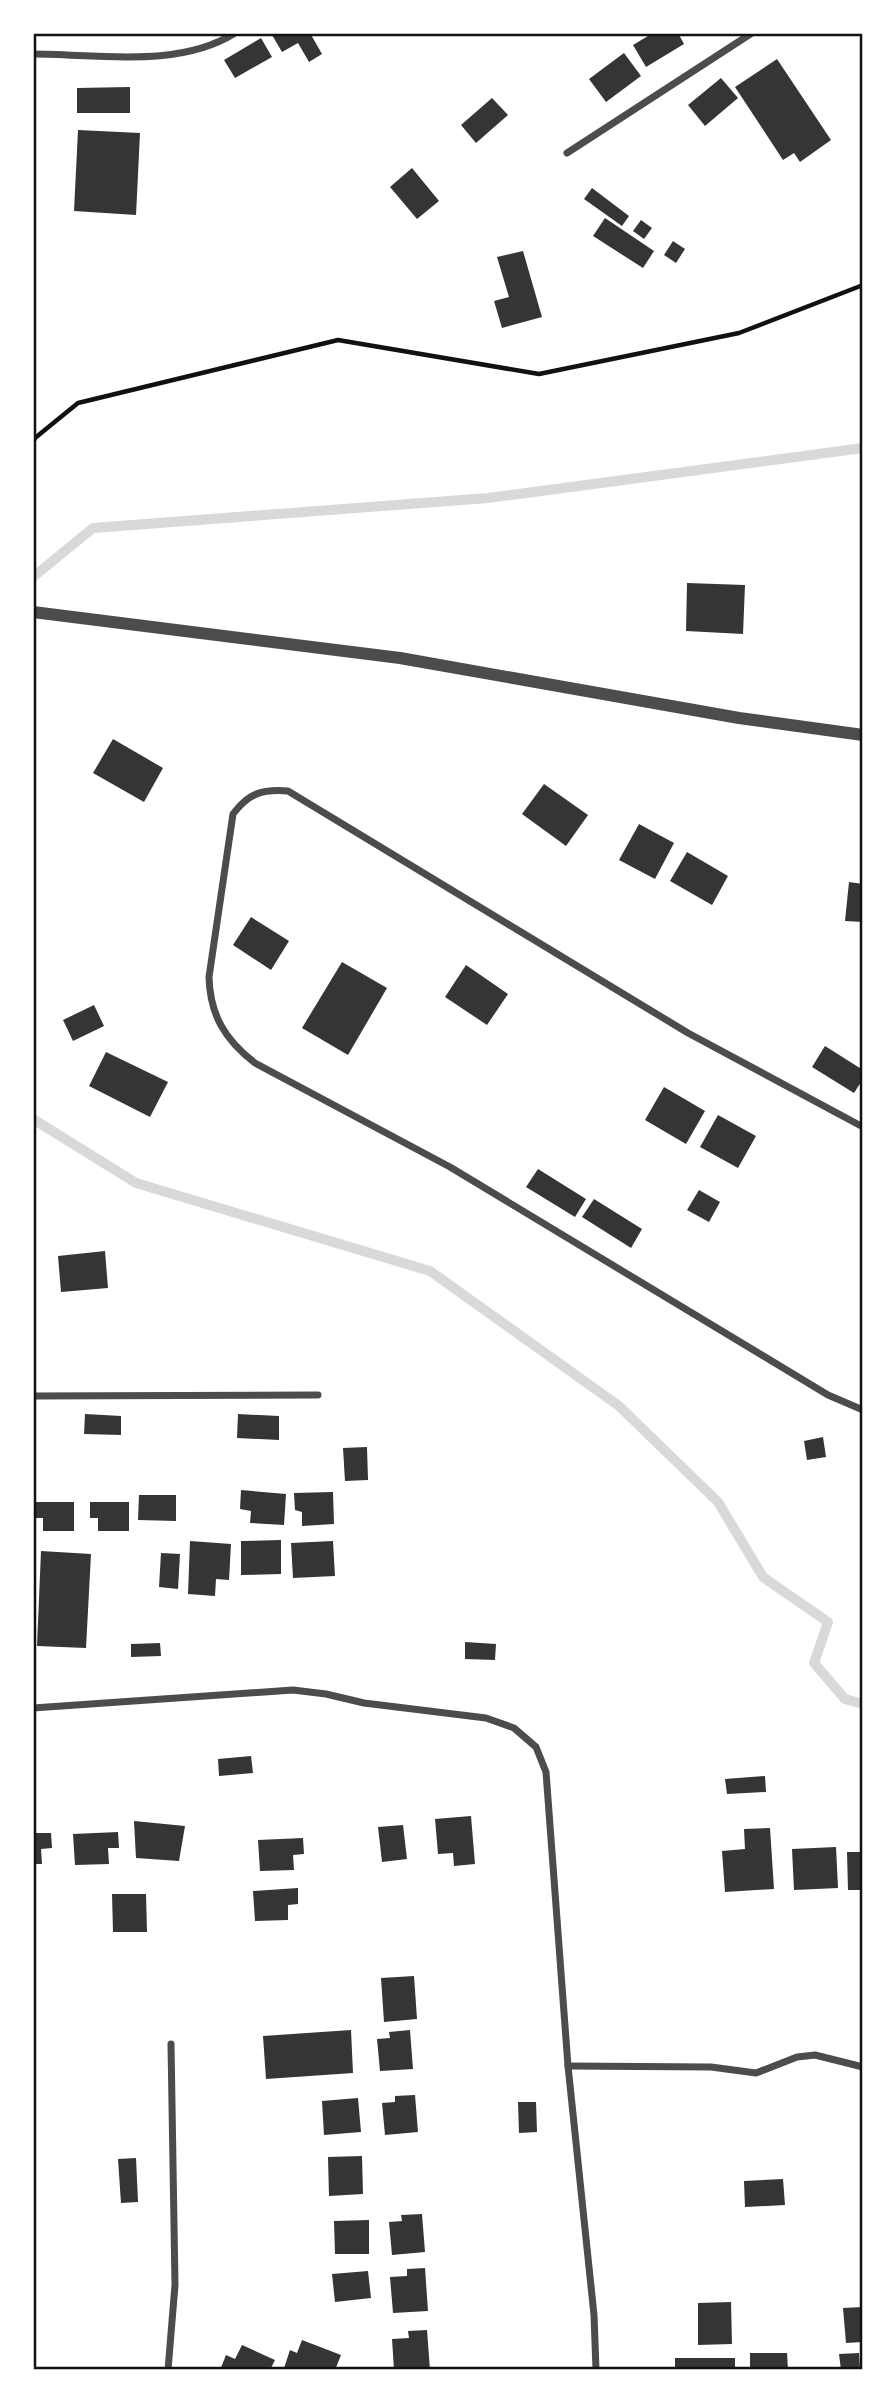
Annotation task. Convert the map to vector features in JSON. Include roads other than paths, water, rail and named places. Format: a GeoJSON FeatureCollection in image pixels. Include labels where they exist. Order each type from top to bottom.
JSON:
{"type":"FeatureCollection","features":[{"type":"Feature","properties":{"kind":"street"},"geometry":{"type":"LineString","coordinates":[[33,54],[187,52],[235,33]]}},
{"type":"Feature","properties":{"kind":"street"},"geometry":{"type":"LineString","coordinates":[[567,153],[752,33]]}},
{"type":"Feature","properties":{"kind":"street"},"geometry":{"type":"LineString","coordinates":[[33,612],[400,658],[726,715],[863,735]]}},
{"type":"Feature","properties":{"kind":"street"},"geometry":{"type":"LineString","coordinates":[[863,1127],[688,1033],[288,791],[265,789],[245,798],[233,814],[209,977],[210,1002],[219,1023],[235,1048],[255,1063],[528,1213],[828,1395],[863,1410]]}},
{"type":"Feature","properties":{"kind":"street"},"geometry":{"type":"LineString","coordinates":[[33,1396],[318,1395]]}},
{"type":"Feature","properties":{"kind":"street"},"geometry":{"type":"LineString","coordinates":[[33,1708],[293,1690],[364,1703],[486,1718],[514,1728],[536,1747],[547,1772],[568,2066],[592,2290],[596,2370]]}},
{"type":"Feature","properties":{"kind":"street"},"geometry":{"type":"LineString","coordinates":[[168,2370],[175,2285],[172,2044]]}},
{"type":"Feature","properties":{"kind":"street"},"geometry":{"type":"LineString","coordinates":[[568,2066],[711,2067],[756,2073],[797,2057],[815,2055],[863,2067]]}},
{"type":"Feature","properties":{"kind":"waterway"},"geometry":{"type":"LineString","coordinates":[[33,577],[93,528],[488,498],[863,448]]}},
{"type":"Feature","properties":{"kind":"waterway"},"geometry":{"type":"LineString","coordinates":[[33,1119],[136,1183],[430,1271],[619,1406],[718,1502],[763,1577],[828,1622],[814,1663],[845,1699],[863,1704]]}}]}
